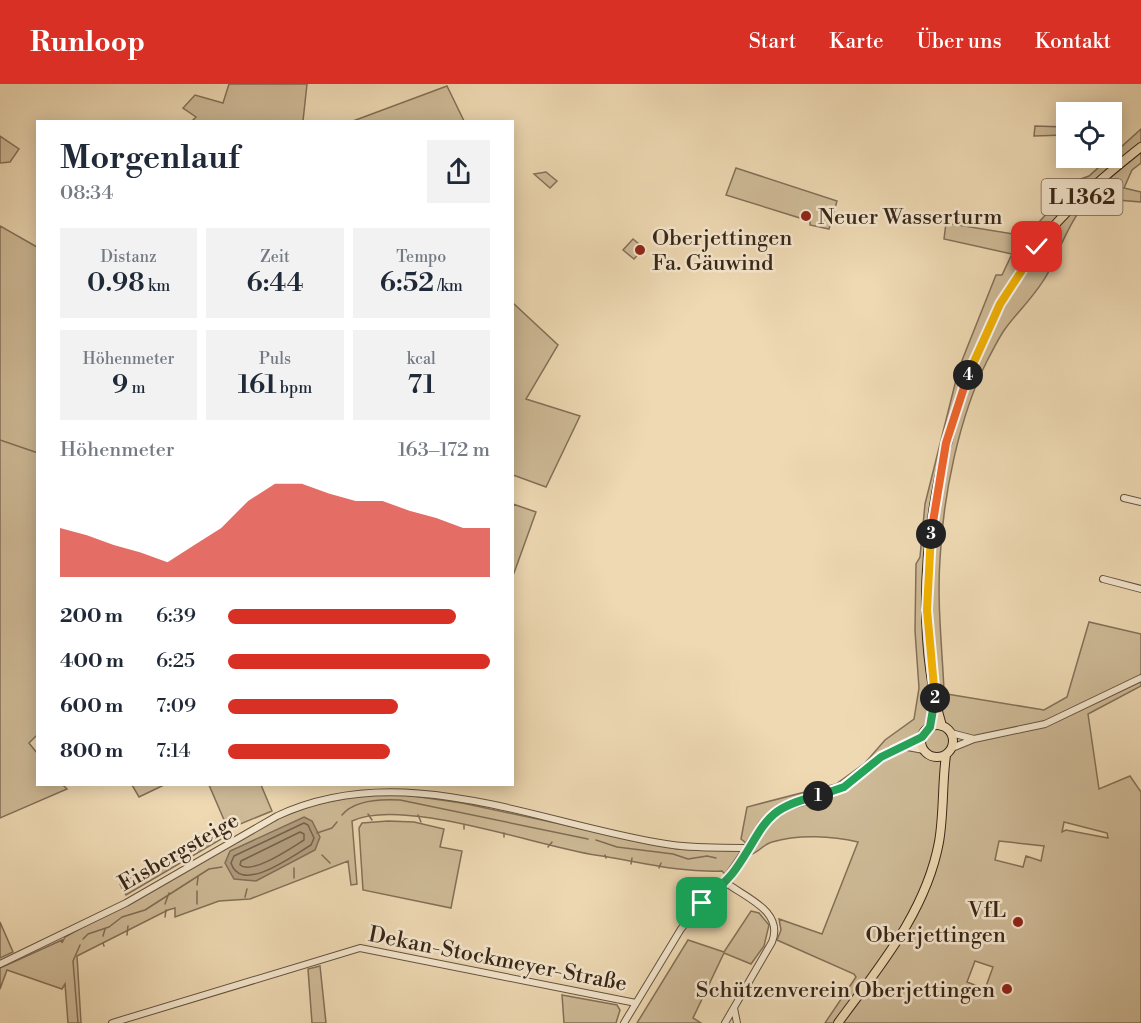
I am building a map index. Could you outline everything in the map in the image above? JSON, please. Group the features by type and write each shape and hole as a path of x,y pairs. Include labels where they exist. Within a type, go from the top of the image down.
{"main road":[{"name":"L 1362","path":"942,726 935,701 927,610 928,558 939,475 963,389 1004,298 1031,255 1059,220 1088,191 1141,147"},
{"name":"L 1362","path":"930,727 935,701"},
{"path":"838,1023 911,918 931,873 940,832 943,779 951,733 942,726 930,727 922,737 924,750 933,757 943,779"},
{"path":"933,757 949,751"}],"street":[{"path":"1124,498 1141,502"},
{"path":"1103,579 1141,589"},
{"path":"949,751 974,739 1045,724 1141,678"},
{"path":"951,733 974,739"},
{"path":"624,1023 681,929 702,903 725,882 764,822 783,806 844,787 881,757 922,737"},
{"path":"901,746 924,750"},
{"name":"Eisbergsteige","path":"0,964 126,903 277,816 297,807 348,793 384,791 436,795 664,844 748,848"},
{"path":"724,1023 772,942 776,928 765,909 725,882"},
{"name":"Dekan-Stockmeyer-Straße","path":"112,1023 360,948 636,1003"},
{"path":"734,1008 737,1023"}],"shaded area":[{"path":"229,84 307,84 303,120 193,120 196,117 183,108 195,95 223,103"},
{"path":"447,86 464,120 356,120"},
{"path":"1035,126 1056,127 1056,135 1034,136"},
{"path":"1141,129 1141,163 1132,170 1124,188 1141,192 1141,202 1117,200 1120,189 1107,189 1095,194 1085,204 1067,231 1045,279 1000,337 987,361 968,407 954,457 942,535 939,592 944,690 947,694 1044,710 1067,697 1089,622 1141,634 1141,686 1088,714 1099,789 1130,776 1141,792 1141,1023 825,1023 856,977 854,974 777,940 781,930 779,919 822,934 858,842 826,837 782,839 769,843 748,855 769,823 780,815 844,791 892,754 889,747 840,785 781,804 759,822 746,843 741,839 747,807 836,784 865,763 885,740 914,719 919,688 915,631 916,564 920,557 925,504 959,368 996,275 1002,275 1012,254 944,239 946,223 1026,236 1078,180 1089,176 1098,168 1122,168 1122,146","holes":["1064,822 1107,833 1108,838 1066,830 1062,832","999,841 1044,846 1041,861 1026,856 1023,867 995,860","975,961 993,967 985,989 967,982"]},
{"path":"0,136 19,149 10,162 0,163"},
{"path":"736,168 837,201 829,229 810,225 810,215 807,211 803,212 800,218 726,195"},
{"path":"546,172 557,181 550,188 534,174"},
{"path":"0,226 36,246 36,736 29,743 36,752 36,786 64,786 67,789 0,818"},
{"path":"633,239 644,248 634,259 623,250"},
{"path":"514,304 558,345 526,399 580,416 546,487 514,475"},
{"path":"514,504 536,512 514,573"},
{"path":"133,786 162,786 139,797"},
{"path":"209,786 261,786 272,811 228,829"},
{"path":"361,795 406,795 462,803 677,849 741,851 725,874 722,871 674,868 595,855 436,819 403,815 374,815 352,821 357,884 351,885 348,861 250,899 219,901 175,917 175,908 168,910 77,956 81,1023 68,1023 65,984 62,989 7,970 0,989 0,968 62,940 62,943 65,937 274,820 313,805"},
{"path":"414,822 444,829 440,847 462,851 451,908 363,890 359,828 362,823"},
{"path":"220,831 223,838 126,895 120,884"},
{"path":"751,911 759,913 769,925 764,946 751,964 724,953 693,1018 701,1023 637,1023 688,940 724,952"},
{"path":"0,922 13,952 0,958"},
{"path":"320,966 326,1023 312,1023 308,969"},
{"path":"562,995 617,1005 620,1010 616,1023 564,1023"}],"water":[{"path":"304,817 312,821 320,837 315,850 256,881 234,879 225,863 230,851"}],"waterway":[{"path":"0,440 36,452"},
{"path":"342,815 361,803 400,800 588,839"},
{"path":"368,814 372,820"},
{"path":"418,815 421,822"},
{"path":"317,833 332,828 337,822"},
{"path":"596,840 617,847 673,854 688,859 707,856 716,858"},
{"path":"548,847 552,842"},
{"path":"322,855 330,863"},
{"path":"631,864 632,858"},
{"path":"659,868 661,863"},
{"path":"83,939 88,934 109,927 122,917 145,910 209,869 222,867"},
{"path":"294,868 294,878"},
{"path":"197,885 198,877"},
{"path":"245,897 247,889"},
{"path":"197,891 197,904"},
{"path":"165,904 169,893"},
{"path":"165,917 166,910"},
{"path":"127,935 128,926"},
{"path":"103,936 105,929"},
{"path":"78,1023 73,961 80,945"}],"place":[{"name":"Neuer Wasserturm","path":"806,216"},
{"name":"Oberjettingen Fa. Gäuwind","path":"640,250"},
{"name":"VfL Oberjettingen","path":"1018,922"},
{"name":"Schützenverein Oberjettingen","path":"1007,989"}],"route":[{"path":"702,903 735,870 764,822 783,806 798,800 828,794 844,787 881,757 897,747 922,737 930,727 935,701 927,610 928,558 932,519 946,443 980,345 1000,304 1037,247"}]}
